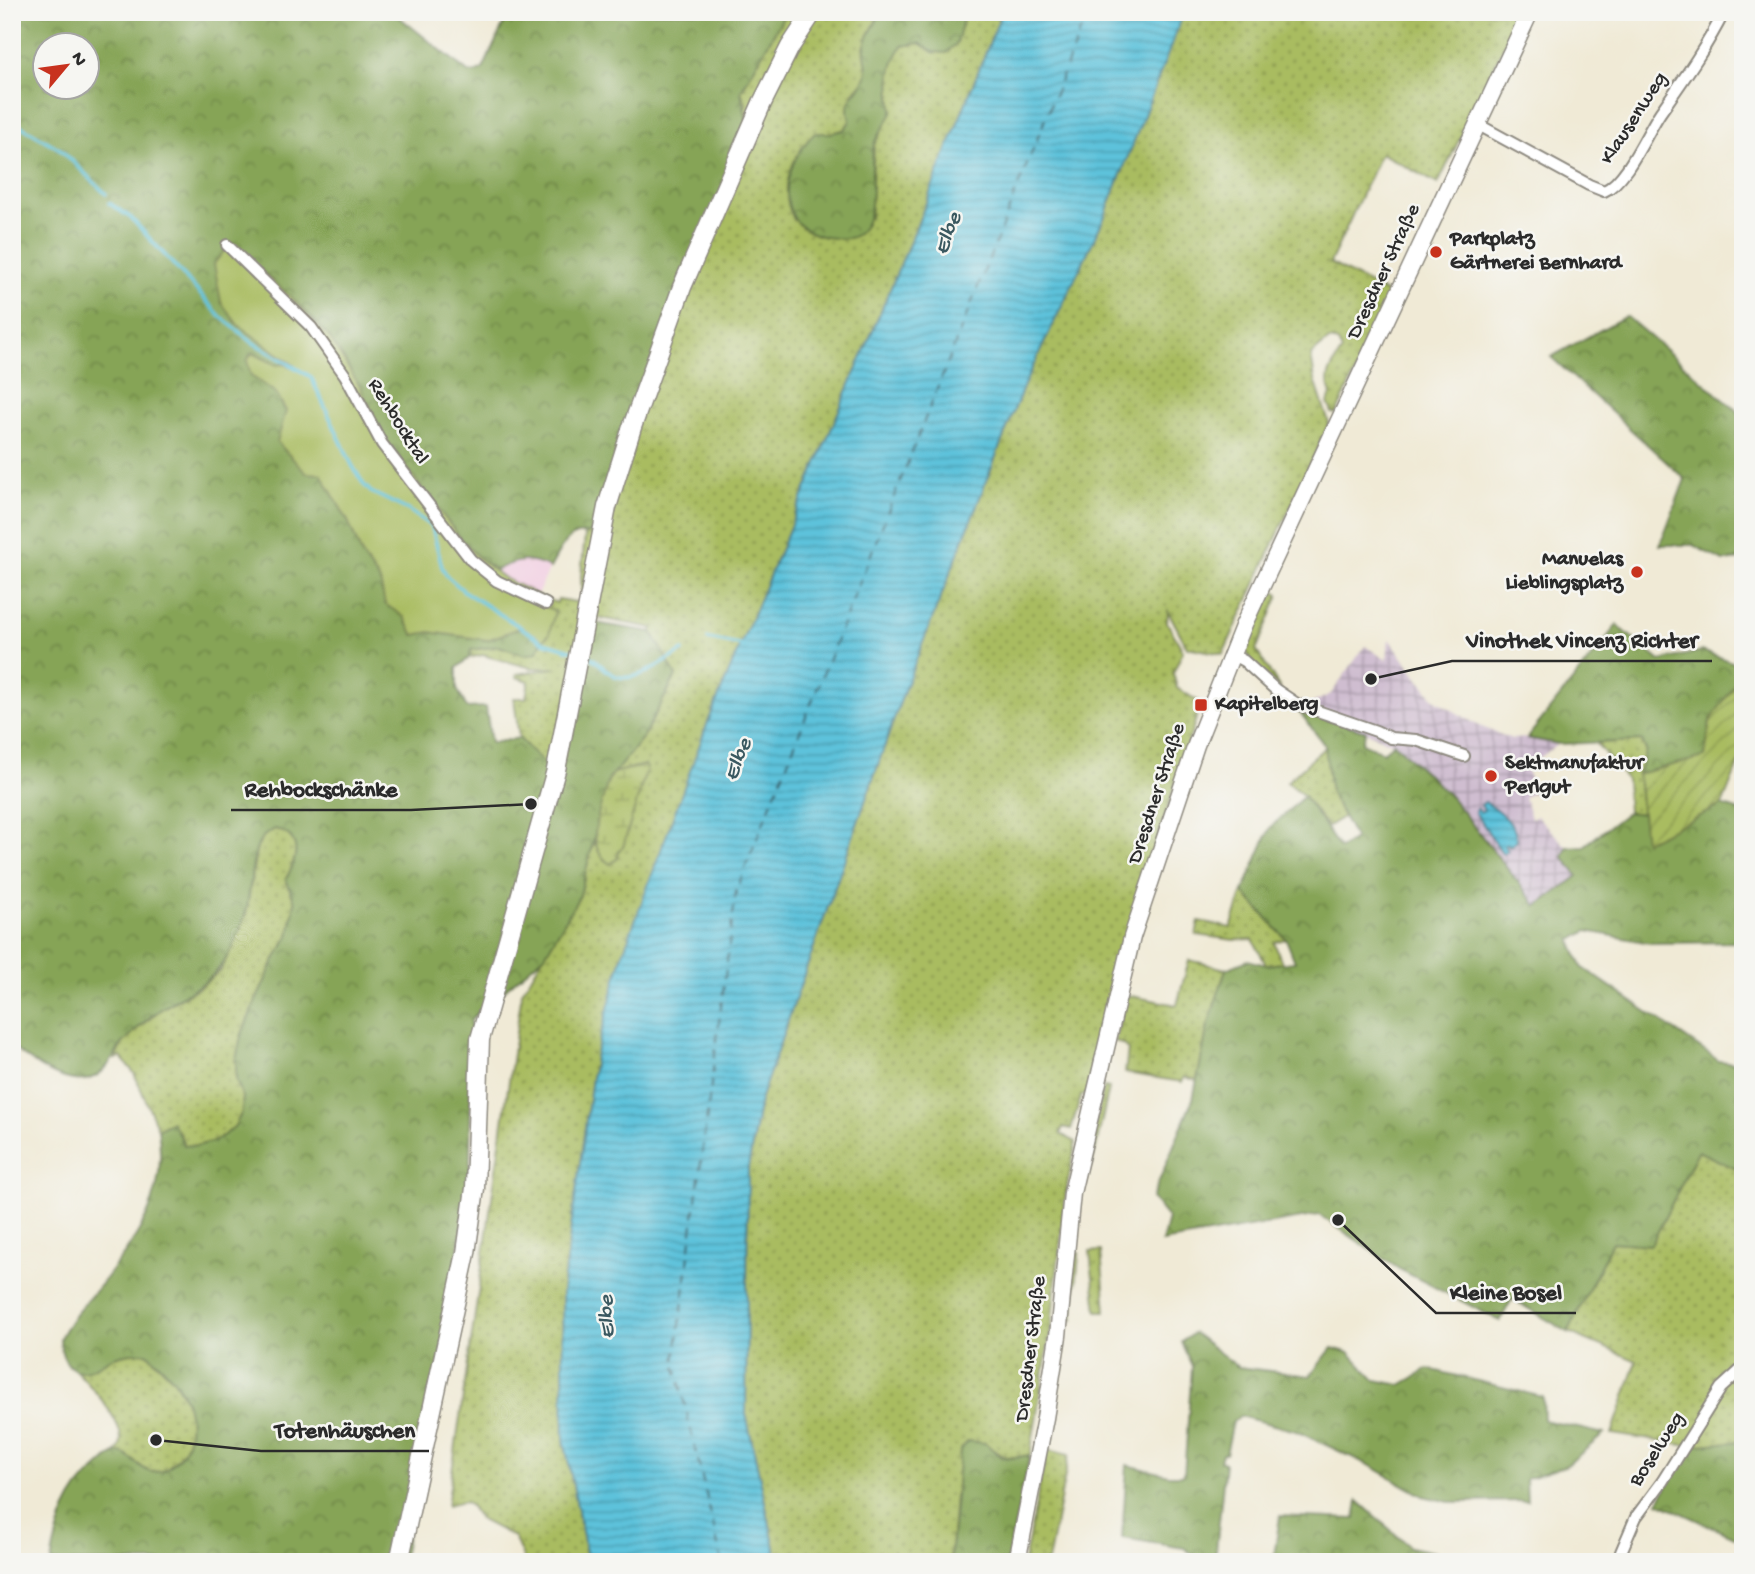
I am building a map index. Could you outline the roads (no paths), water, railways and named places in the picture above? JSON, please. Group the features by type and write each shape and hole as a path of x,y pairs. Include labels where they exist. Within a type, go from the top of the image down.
{"main road":[{"path":"399,1562 466,1252 475,1188 480,1039 556,770 600,535 611,493 678,299 762,103 790,47 813,12"},
{"name":"Dresdner Straße","path":"1017,1562 1058,1336 1072,1193 1132,937 1192,756 1231,654 1530,12"}],"street":[{"name":"Klausenweg","path":"1477,124 1588,185 1604,191 1610,189 1627,168 1702,52 1724,12"},
{"name":"Rehbocktal","path":"227,246 318,336 345,375 382,444 471,560 497,581 546,604"},
{"path":"1231,654 1244,661 1276,690 1297,704 1391,738 1416,740 1464,757"},
{"name":"Boselweg","path":"1620,1562 1621,1552 1636,1517 1662,1482 1721,1388 1743,1368"}],"water":[{"name":"Elbe","path":"1002,12 1184,12 1104,218 1024,385 905,688 760,1100 748,1168 746,1414 778,1562 588,1562 564,1439 562,1291 595,1057 622,956 708,722 918,223"},
{"path":"1485,802 1506,818 1514,829 1517,841 1510,846 1507,843 1504,845 1508,851 1503,854 1475,812 1477,808 1480,812 1484,810 1481,805"}],"waterway":[{"path":"12,126 19,125 60,149 106,194"},
{"path":"109,203 131,218 221,317 252,342 311,377 364,485 371,492 410,511 432,527 442,567 447,576 465,592 544,642 574,651"},
{"path":"708,639 743,646"},
{"path":"585,655 596,660 612,674 629,677 649,671 683,651"}],"place":[{"name":"Parkplatz Gärtnerei Bernhard","path":"1436,252"},
{"name":"Manuelas Lieblingsplatz","path":"1637,572"},
{"name":"Vinothek Vincenz Richter","path":"1371,679"},
{"name":"Kapitelberg","path":"1201,705"},
{"name":"Sektmanufaktur Perlgut","path":"1491,776"},
{"name":"Rehbockschänke","path":"531,804"},
{"name":"Kleine Bosel","path":"1338,1220"},
{"name":"Totenhäuschen","path":"156,1440"}]}
